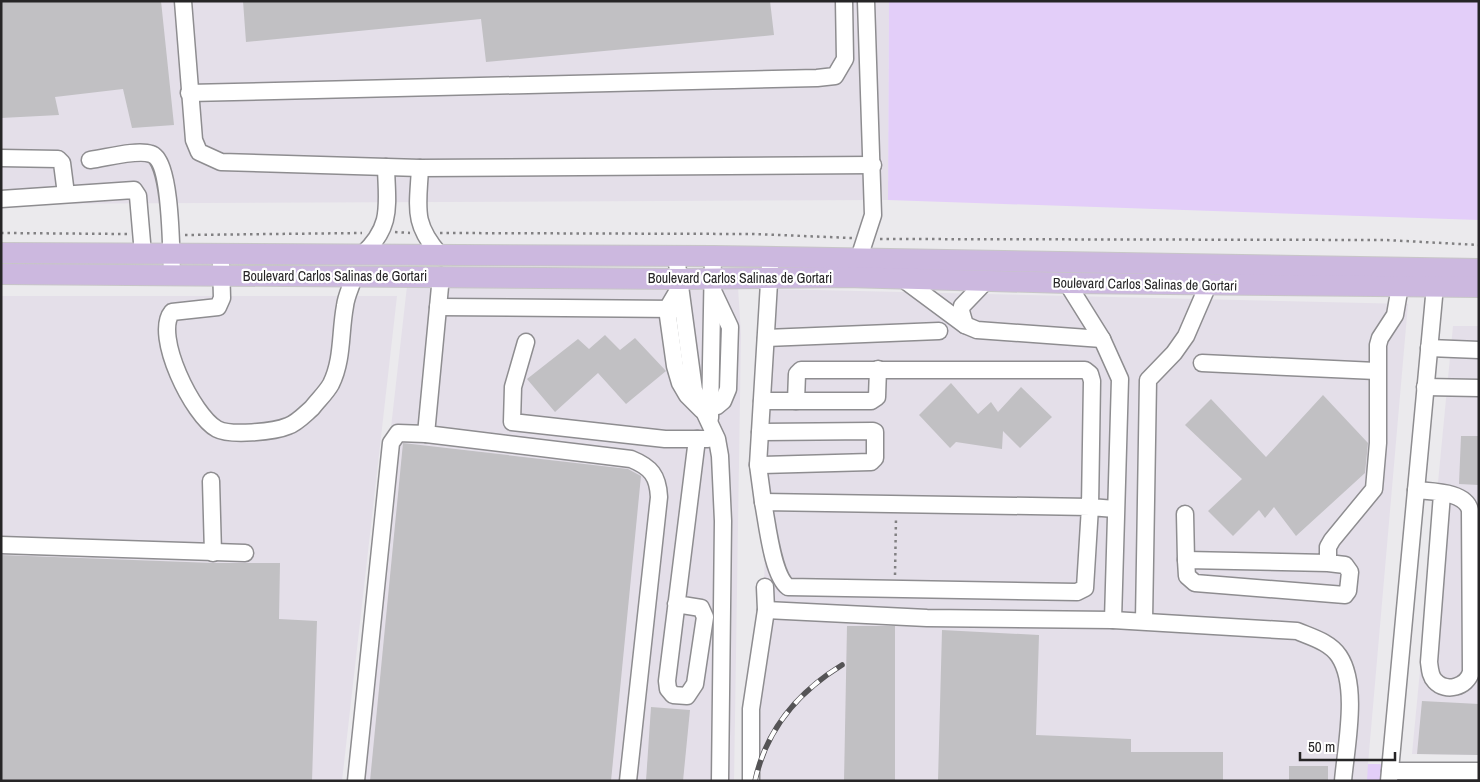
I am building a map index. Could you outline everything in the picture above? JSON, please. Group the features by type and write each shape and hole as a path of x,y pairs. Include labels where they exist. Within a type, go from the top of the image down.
{"main road":[{"name":"Boulevard Carlos Salinas de Gortari","path":"1,253 142,244 171,254 220,255 713,256 1479,269"},
{"name":"Boulevard Carlos Salinas de Gortari","path":"1,274 441,276 713,285 769,278 846,277 1068,283 1479,288"}],"street":[{"path":"183,1 194,140 199,152 221,162 420,168 873,166"},
{"path":"189,93 450,89 835,76 845,59 844,1"},
{"path":"859,258 867,239 873,215 873,166 866,1"},
{"path":"90,160 143,153 152,154 157,158 167,191 172,275"},
{"path":"1,158 58,159 62,163 66,194"},
{"path":"362,255 375,242 381,232 387,213 386,167"},
{"path":"420,168 417,215 423,233 440,255"},
{"path":"1,199 134,190 138,196 142,244"},
{"path":"220,255 222,298 218,307 172,312 168,317 167,326 169,345 185,388 208,421 217,429 228,432 276,430 290,426 307,413 322,396 335,373 345,306 354,277"},
{"path":"676,256 690,347 694,390 707,413 717,439 723,521 720,781"},
{"path":"707,413 723,401 728,388 720,320 713,285 713,256"},
{"path":"770,258 758,465 776,564 784,584 788,586 894,589 1082,591 1085,588 1090,508 1092,381 1088,372 1081,369 800,371 797,374 796,402"},
{"path":"426,434 441,276"},
{"path":"903,279 965,325 977,330 1102,339"},
{"path":"965,325 961,311 962,306 986,281"},
{"path":"680,283 666,309 675,366 680,383 688,395 707,413"},
{"path":"1068,283 1102,339 1120,379 1113,620"},
{"path":"1144,621 1148,380 1174,353 1186,336 1208,285"},
{"path":"1328,563 1328,548 1332,540 1368,499 1374,489 1378,443 1376,371 1380,338 1395,315 1400,286"},
{"path":"1434,286 1390,776 1479,771"},
{"path":"438,307 684,308"},
{"path":"707,413 712,346 720,320"},
{"path":"766,338 939,331"},
{"path":"502,443 505,430 512,422 513,387 526,342"},
{"path":"690,347 712,346"},
{"path":"1429,348 1479,350"},
{"path":"1202,363 1376,371"},
{"path":"762,401 874,400 878,394 878,369"},
{"path":"1120,379 1148,380"},
{"path":"1425,387 1479,388"},
{"path":"512,422 665,439 717,439"},
{"path":"758,465 871,462 876,456 876,433 873,431 760,432"},
{"path":"356,781 391,443 398,433 426,434 631,459 645,464 654,473 659,498 628,781"},
{"path":"676,604 696,606 704,612 694,684 687,696 673,695 668,689 667,681 676,604 697,439"},
{"path":"211,481 213,553"},
{"path":"1416,490 1442,494 1462,498 1468,504 1470,510 1470,672 1469,679 1463,685 1456,687 1442,686 1435,682 1430,674 1429,662 1442,494"},
{"path":"764,502 1115,509"},
{"path":"1185,514 1186,576 1195,583 1344,595 1348,591 1348,569 1345,565 1186,560"},
{"path":"1,545 245,553"},
{"path":"752,781 751,709 766,610 765,588"},
{"path":"766,610 927,618 1144,621 1297,631 1319,639 1338,655 1347,673 1349,698 1343,781"}],"path":[{"path":"170,234 285,235 381,232 754,234 867,239 1386,240 1479,245"},
{"path":"1,233 142,244"},
{"path":"894,589 897,504"}],"shaded area":[{"path":"1,1 889,1 888,200 1,204"},
{"path":"889,1 1479,1 1479,220 888,200"},
{"path":"407,286 738,287 741,335 734,781 351,781"},
{"path":"773,289 1408,304 1368,764 1479,765 1479,781 758,781"},
{"path":"1,296 397,296 342,781 1,781"},
{"path":"1453,326 1479,326 1479,755 1412,754"},
{"path":"1368,764 1479,765 1479,781 1367,781"}],"building":[{"path":"1,1 161,1 174,125 132,128 123,89 55,97 59,115 1,118"},
{"path":"243,1 770,1 774,35 486,62 481,19 246,42"},
{"path":"605,335 620,350 635,338 666,371 626,404 598,373 555,412 527,379 578,339 589,349"},
{"path":"951,383 978,414 991,402 998,412 1021,387 1052,417 1020,448 1003,431 1002,449 956,442 950,448 919,415"},
{"path":"1323,395 1368,443 1365,473 1296,536 1274,507 1265,518 1259,510 1233,536 1208,511 1242,479 1185,425 1211,399 1266,457"},
{"path":"1461,436 1479,436 1479,485 1459,484"},
{"path":"403,443 628,469 641,476 611,781 370,781"},
{"path":"1,555 213,563 280,563 279,619 317,621 312,781 1,781"},
{"path":"847,626 895,626 895,781 844,781"},
{"path":"942,630 1039,635 1036,735 1131,739 1131,752 1223,752 1223,781 938,781"},
{"path":"1422,701 1479,704 1479,755 1417,754"},
{"path":"651,707 690,710 683,781 646,781"},
{"path":"1289,766 1328,766 1328,781 1289,781"}],"railway":[{"path":"755,781 767,745 786,714 811,687 842,665"}]}
